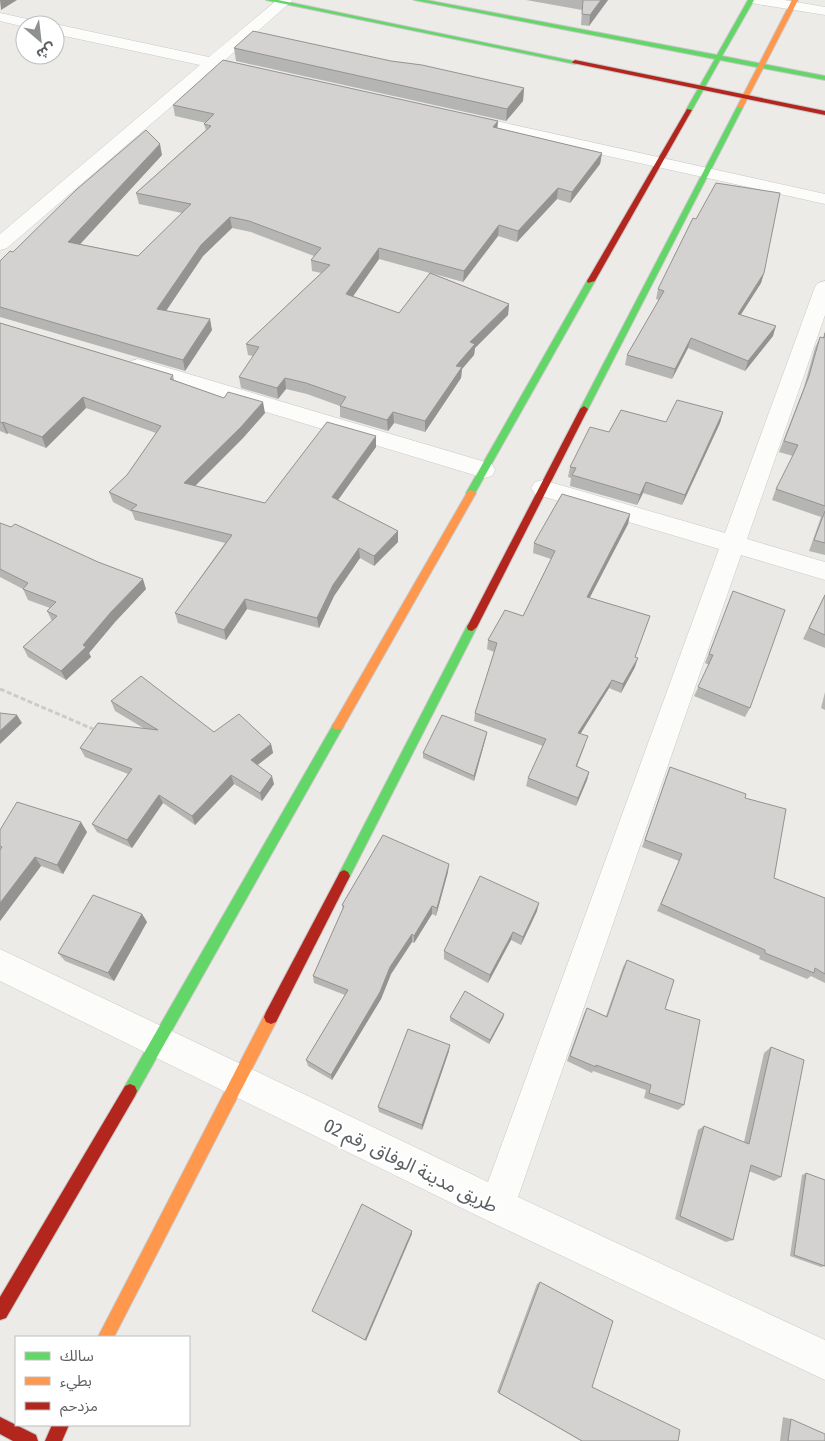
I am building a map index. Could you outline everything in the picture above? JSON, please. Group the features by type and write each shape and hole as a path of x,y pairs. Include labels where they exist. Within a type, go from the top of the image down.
{"main road":[{"path":"418,0 825,78"},
{"path":"0,1312 158,1043 751,0"},
{"path":"279,1 825,113"},
{"path":"107,1336 793,3"},
{"path":"0,1425 30,1441"},
{"path":"53,1441 60,1426"}],"street":[{"path":"757,0 793,3 825,12"},
{"path":"0,244 214,62 279,1"},
{"path":"0,17 15,20"},
{"path":"65,31 272,75"},
{"path":"446,115 825,199"},
{"path":"497,1206 733,543 824,294"},
{"path":"123,362 484,470"},
{"path":"543,488 825,571"},
{"name":"طريق مدينة الوفاق رقم 02","path":"0,964 158,1043 497,1206 825,1360"}],"path":[{"path":"0,689 93,729"}],"building":[{"path":"583,0 601,0 590,15 582,14"},
{"path":"253,31 391,61 422,65 524,88 507,109 234,48"},
{"path":"223,60 498,121 493,127 602,153 572,192 558,188 518,231 499,225 464,271 379,248 346,294 399,313 430,273 509,304 470,342 475,344 456,366 462,367 425,421 393,412 387,420 340,406 346,397 285,378 277,388 239,377 259,347 246,344 330,265 311,260 321,248 249,221 230,217 201,245 157,309 210,319 183,360 0,307 0,261 10,251 13,252 76,190 146,130 160,144 68,242 138,256 191,204 136,193 211,126 204,124 214,114 173,105"},
{"path":"716,183 780,193 764,273 738,314 776,326 748,361 691,338 675,369 627,355 664,291 658,289 693,218 696,219"},
{"path":"0,323 173,375 170,379 224,398 228,392 263,402 241,427 184,483 265,503 327,422 376,436 332,497 398,531 374,556 359,548 333,585 317,618 245,599 224,630 175,613 232,535 131,510 137,505 109,492 127,475 161,426 83,397 42,437 0,422"},
{"path":"825,333 825,506 776,489 798,445 784,441 809,376 820,337 824,338"},
{"path":"677,400 723,412 685,495 646,482 640,495 572,475 576,468 570,467 590,427 609,432 621,410 666,422"},
{"path":"562,494 630,514 587,597 650,616 635,657 638,658 623,684 612,680 578,733 588,736 576,766 589,772 578,798 528,778 546,739 475,713 497,643 488,640 505,610 523,616 555,551 534,543"},
{"path":"825,511 825,543 814,540"},
{"path":"0,523 11,527 15,524 98,562 143,579 83,645 86,647 61,671 23,647 57,616 47,611 56,602 23,589 28,583 0,569"},
{"path":"733,591 785,610 750,708 698,687 713,655 709,654"},
{"path":"825,595 825,635 809,628"},
{"path":"141,676 214,732 239,714 271,744 251,760 272,776 260,793 231,775 192,816 159,795 127,840 92,824 132,769 80,748 98,723 158,730 111,701"},
{"path":"0,713 17,715 0,731"},
{"path":"442,715 487,732 474,776 423,753"},
{"path":"670,767 746,794 745,798 786,809 774,878 825,898 825,974 815,968 814,973 765,953 765,950 661,904 682,854 645,840"},
{"path":"17,802 81,822 57,865 35,857 0,903 0,850 2,847 0,846 0,830"},
{"path":"383,835 449,864 437,908 432,906 414,936 412,934 390,967 380,992 331,1075 306,1060 348,990 313,976 344,906 342,905"},
{"path":"480,876 539,903 523,937 513,932 490,975 444,951"},
{"path":"93,895 142,914 108,973 58,953"},
{"path":"627,960 674,980 665,1009 700,1020 684,1105 649,1093 651,1085 596,1065 596,1067 570,1056 587,1008 607,1017"},
{"path":"465,991 504,1014 490,1040 450,1017"},
{"path":"408,1029 450,1045 422,1125 378,1107"},
{"path":"771,1047 804,1060 781,1177 751,1165 733,1240 680,1216 704,1126 749,1144"},
{"path":"806,1173 825,1180 825,1266 794,1255"},
{"path":"362,1204 412,1231 365,1340 312,1311"},
{"path":"540,1282 613,1321 592,1387 680,1430 678,1441 582,1441 499,1393"},
{"path":"791,1419 825,1434 825,1441 788,1441"}],"traffic: fast":[{"path":"269,0 575,62"},
{"path":"417,0 825,78"},
{"path":"689,110 751,0"},
{"path":"584,409 740,107"},
{"path":"471,493 591,281"},
{"path":"344,876 472,627"},
{"path":"130,1091 338,726"}],"traffic: slow":[{"path":"740,107 795,0"},
{"path":"338,726 471,493"},
{"path":"107,1336 271,1017"}],"traffic: jam":[{"path":"575,62 825,113"},
{"path":"591,281 689,110"},
{"path":"472,627 584,409"},
{"path":"271,1017 344,876"},
{"path":"0,1312 130,1091"},
{"path":"0,1425 30,1441"},
{"path":"53,1441 60,1426"}]}
